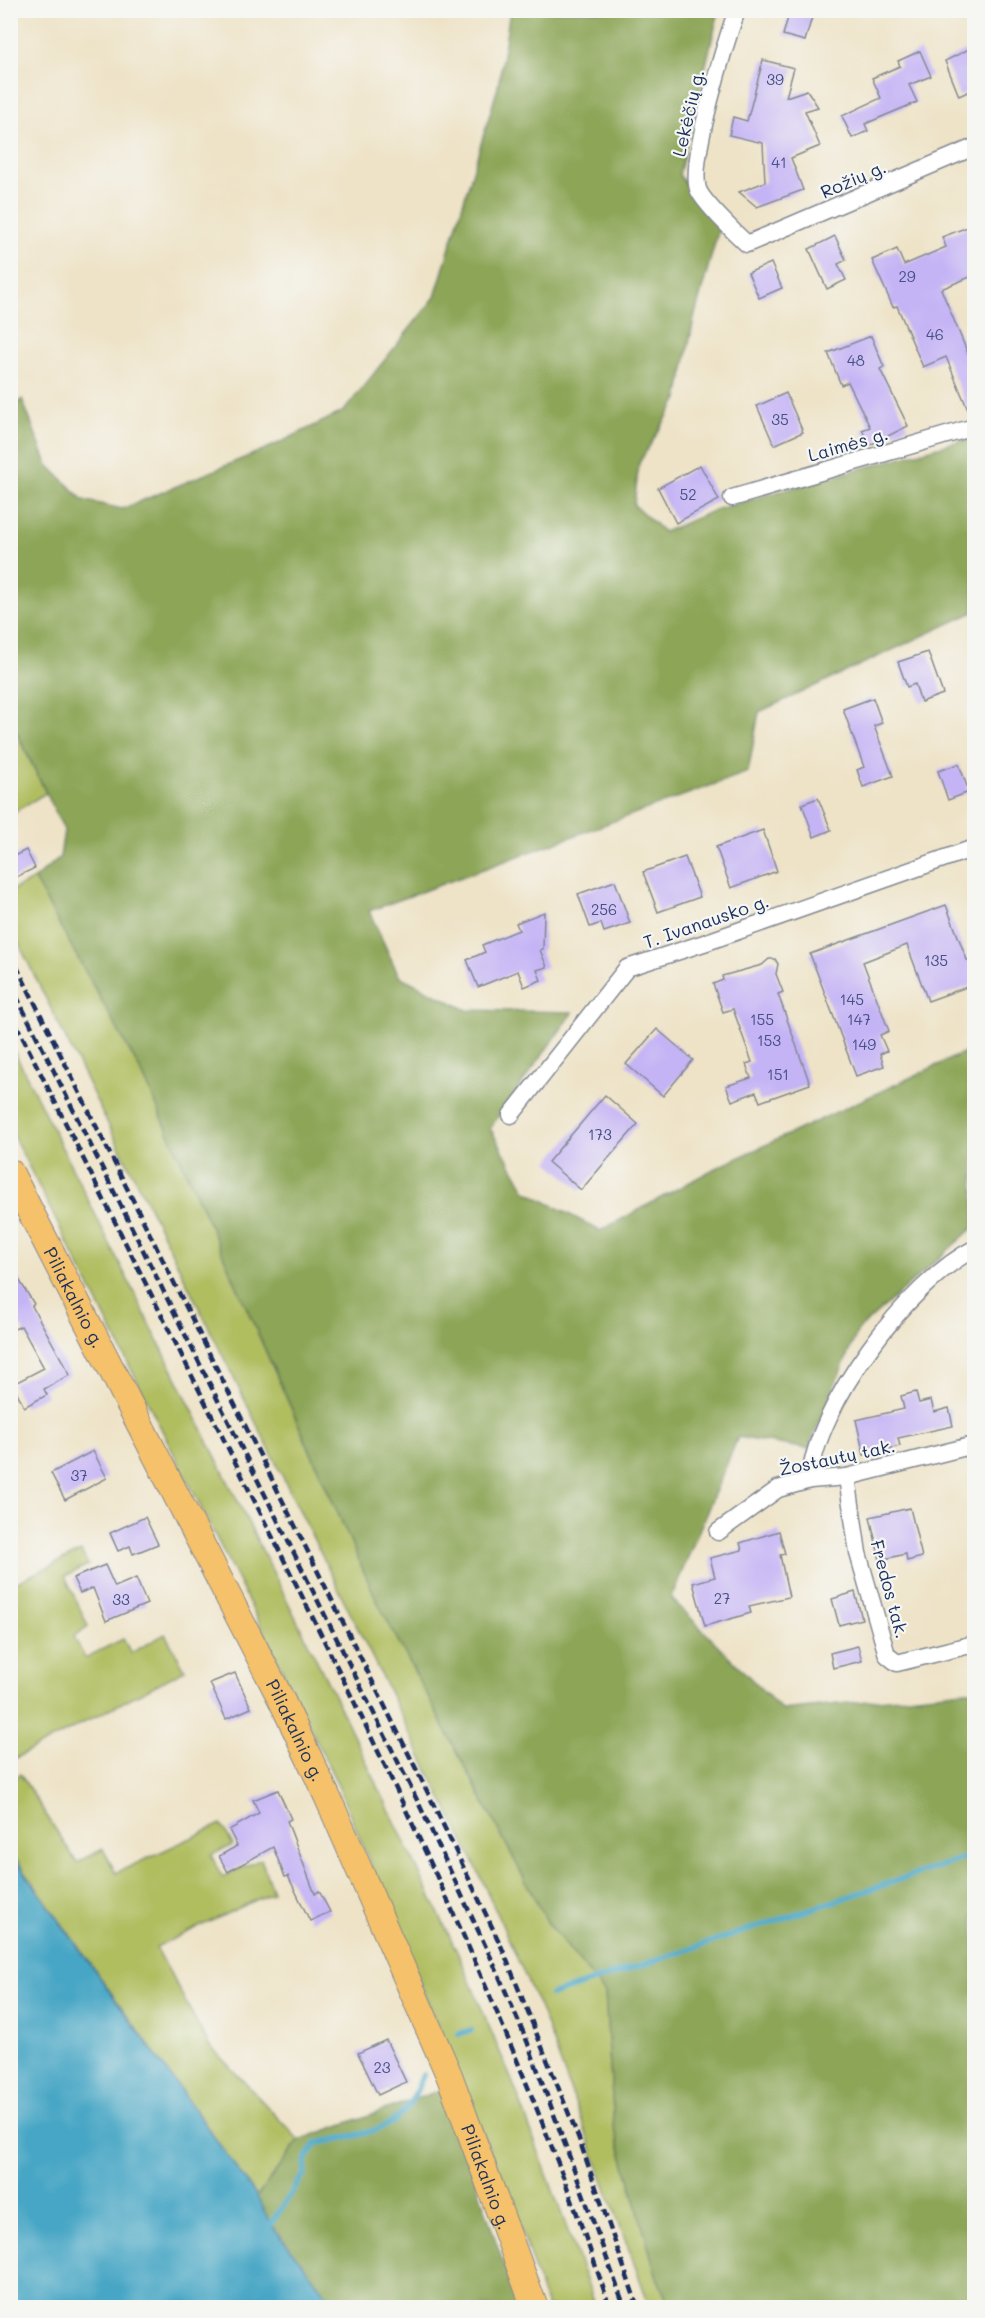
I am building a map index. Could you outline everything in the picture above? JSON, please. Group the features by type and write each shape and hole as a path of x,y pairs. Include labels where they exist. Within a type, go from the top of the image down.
{"main road":[{"name":"Piliakalnio g.","path":"10,1172 281,1699 327,1796 449,2075 535,2307"}],"street":[{"name":"Lekėčių g.","path":"737,10 723,50 695,170 699,192 747,244"},
{"name":"Rožių g.","path":"747,244 975,147"},
{"name":"Laimės g.","path":"732,498 975,427"},
{"name":"T. Ivanausko g.","path":"511,1116 627,968 975,848"},
{"path":"810,1480 822,1434 864,1355 907,1304 942,1269 975,1249"},
{"name":"Žostautų tak.","path":"718,1532 777,1489 810,1480 848,1477 975,1445"},
{"name":"Fredos tak.","path":"848,1477 858,1553 887,1655 897,1663 975,1644"}],"green space":[{"path":"510,11 719,11 679,175 720,225 694,318 678,399 639,463 634,505 664,532 715,510 974,437 974,612 759,712 748,772 369,911 399,976 467,1010 573,1012 490,1128 526,1191 600,1231 710,1171 974,1048 974,1227 858,1330 808,1449 738,1437 671,1598 782,1710 974,1690 974,2307 670,2307 657,2277 614,2126 605,1993 548,1923 377,1601 143,1075 34,879 60,857 64,830 11,720 10,414 22,399 47,464 83,500 122,509 275,445 344,411 435,297 498,87"},
{"path":"10,720 46,793 11,814 10,814"},
{"path":"34,879 143,1075 377,1601 548,1923 605,1993 614,2126 657,2277 670,2307 650,2307 544,2018 477,1869 11,928 11,891"},
{"path":"10,1043 340,1707 461,1960 515,2088 596,2307 547,2307 514,2209 336,1781 271,1646 11,1131"},
{"path":"81,1551 88,1565 65,1576 88,1626 74,1637 85,1658 123,1639 131,1653 165,1634 185,1670 12,1760 11,1585"},
{"path":"20,1774 77,1863 103,1849 116,1873 221,1824 233,1845 211,1855 222,1877 261,1859 273,1892 156,1947 209,2045 299,2140 257,2197 11,1852 11,1781"},
{"path":"441,2090 465,2149 518,2307 336,2307 271,2224 257,2197 299,2140"}],"water":[{"path":"10,1852 257,2197 271,2224 336,2307 11,2307"}],"building":[{"path":"790,10 814,10 805,41 783,35"},
{"path":"975,46 975,95 972,90 959,96 945,61"},
{"path":"920,51 931,76 909,85 917,102 865,124 868,131 852,138 842,116 881,98 872,78 900,66 898,61"},
{"path":"763,60 794,68 786,97 807,90 818,107 805,111 820,146 791,158 803,190 757,207 739,192 765,182 763,143 729,135 733,117 747,121"},
{"path":"975,224 975,275 941,289 971,361 975,359 975,417 971,417 946,357 923,367 897,306 893,307 872,260 897,249 904,265 946,247 942,237"},
{"path":"835,236 846,260 838,264 846,280 827,289 809,249"},
{"path":"771,263 782,288 759,298 748,273"},
{"path":"871,336 884,367 880,369 908,426 870,445 862,430 870,427 848,382 841,385 828,353"},
{"path":"786,393 803,432 774,445 757,406"},
{"path":"700,465 719,500 676,523 658,488"},
{"path":"928,652 943,694 921,702 915,684 907,687 898,662"},
{"path":"873,698 882,723 874,726 893,776 863,787 857,770 864,767 843,709"},
{"path":"959,764 969,792 948,800 938,771"},
{"path":"818,798 831,830 814,837 802,804"},
{"path":"763,830 777,871 731,888 716,847"},
{"path":"26,850 35,868 10,880 10,858"},
{"path":"685,857 700,897 658,912 643,872"},
{"path":"615,881 630,923 604,932 601,923 590,927 578,894"},
{"path":"946,905 967,960 971,959 975,968 975,984 928,1001 907,945 863,962 889,1031 880,1035 887,1051 880,1054 884,1066 856,1076 810,954"},
{"path":"544,912 543,949 540,950 547,967 537,970 541,980 524,987 518,971 478,987 467,960 485,952 482,945 519,930 516,923"},
{"path":"769,959 775,959 778,964 776,974 783,992 778,994 810,1084 760,1102 756,1092 732,1101 726,1086 751,1078 746,1064 752,1062 733,1009 723,1012 713,984 723,980 722,976 762,965"},
{"path":"657,1029 693,1060 663,1096 626,1064"},
{"path":"605,1095 638,1124 581,1190 548,1162"},
{"path":"10,1265 34,1304 32,1306 70,1375 44,1389 47,1395 24,1407 13,1384 44,1368 21,1326 10,1331"},
{"path":"916,1392 919,1403 931,1400 934,1412 949,1408 953,1426 898,1438 900,1446 864,1455 856,1420 904,1409 901,1396"},
{"path":"93,1451 107,1478 65,1500 51,1473"},
{"path":"910,1508 922,1557 907,1561 906,1554 880,1560 870,1517"},
{"path":"145,1517 158,1544 133,1554 130,1546 118,1551 110,1533"},
{"path":"779,1531 785,1554 780,1555 789,1597 749,1606 751,1613 705,1626 693,1583 715,1577 710,1558 742,1550 740,1543"},
{"path":"105,1565 115,1587 136,1578 147,1604 106,1621 93,1588 80,1593 73,1578"},
{"path":"855,1592 862,1619 839,1625 832,1599"},
{"path":"858,1646 862,1661 833,1668 830,1653"},
{"path":"235,1673 251,1708 226,1719 210,1683"},
{"path":"278,1790 291,1819 287,1821 315,1894 319,1891 330,1912 310,1921 288,1876 285,1877 273,1847 228,1872 219,1856 237,1846 229,1830 259,1813 253,1800"},
{"path":"386,2040 406,2082 378,2095 358,2053"}],"waterway":[{"path":"551,1995 974,1855"},
{"path":"459,2034 471,2030"},
{"path":"265,2227 271,2224 304,2174 306,2160 315,2144 364,2134 387,2125 409,2105 423,2075"}],"railway":[{"path":"10,953 427,1791 502,1948 579,2139 638,2308"},
{"path":"10,983 418,1802 492,1960 527,2041 625,2308"},
{"path":"10,1012 329,1650 417,1834 460,1927 539,2115 610,2308"}]}
